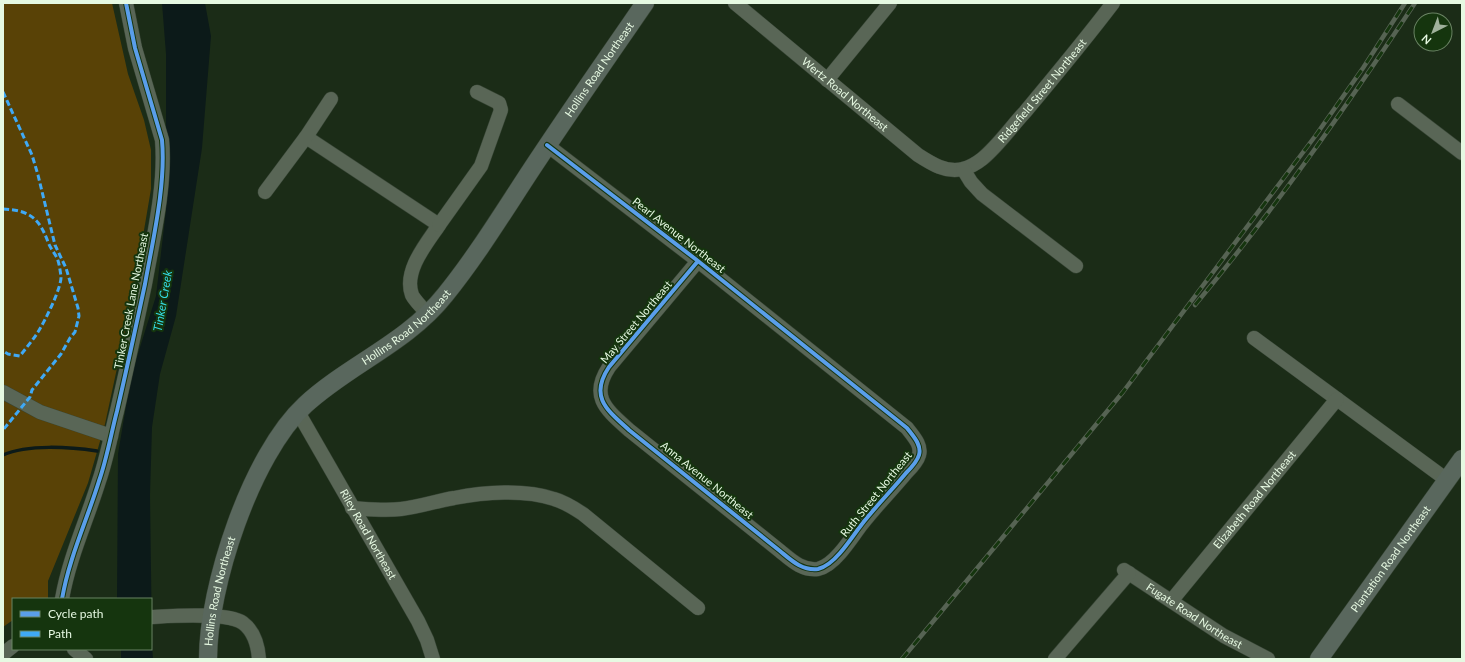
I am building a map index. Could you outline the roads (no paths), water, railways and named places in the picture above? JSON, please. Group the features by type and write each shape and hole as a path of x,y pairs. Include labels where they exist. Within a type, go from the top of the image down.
{"main road":[{"name":"Hollins Road Northeast","path":"208,659 211,617 226,557 251,488 269,452 282,431 298,412 326,388 402,335 443,298 465,270 547,145 645,3"},
{"name":"Plantation Road Northeast","path":"1319,659 1462,459"}],"street":[{"name":"Tinker Creek Lane Northeast","path":"62,598 70,566 100,480 111,436 135,332 150,256 160,193 163,153 162,140 135,48 126,3"},
{"name":"Wertz Road Northeast","path":"735,3 918,155 931,164 941,168 952,170 963,169"},
{"path":"827,80 890,3"},
{"name":"Ridgefield Street Northeast","path":"963,169 982,159 1002,139 1113,3"},
{"path":"427,314 412,295 409,279 418,256 481,166 501,110 499,103 477,92"},
{"path":"265,192 306,137 331,99"},
{"path":"1398,104 1462,153"},
{"path":"306,137 439,225"},
{"name":"Pearl Avenue Northeast","path":"547,145 698,261 799,342"},
{"path":"963,169 971,182 982,194 1076,266"},
{"name":"May Street Northeast","path":"634,434 606,410 602,402 600,392 601,381 609,367 698,261"},
{"path":"1254,338 1447,480"},
{"name":"Ruth Street Northeast","path":"768,542 802,567 810,569 827,565 840,554 863,523 916,461 919,454 919,447 916,439 907,428 799,342"},
{"path":"3,392 40,412 111,436"},
{"name":"Elizabeth Road Northeast","path":"1172,600 1338,399"},
{"name":"Riley Road Northeast","path":"298,412 418,621 427,640 433,659"},
{"name":"Anna Avenue Northeast","path":"634,434 768,542"},
{"path":"352,508 376,510 400,509 481,494 508,493 537,495 553,499 569,505 583,514 698,608"},
{"name":"Fugate Road Northeast","path":"1055,659 1126,571 1172,600 1224,636 1268,659"},
{"path":"152,617 179,616 234,619 243,623 251,631 257,642 260,659"},
{"path":"3,654 12,647"},
{"path":"75,650 86,659"}],"water":[{"name":"Tinker Creek","path":"162,3 205,3 211,36 202,148 176,316 160,374 152,427 150,495 151,598 117,598 118,454 131,376 156,296 166,210 166,54"},
{"path":"152,645 153,659 121,659 121,650 152,650"}],"waterway":[{"path":"3,455 24,449 49,447 97,451"}],"railway":[{"path":"902,659 1123,392 1316,135 1363,68 1405,3"},
{"path":"1195,305 1282,195 1363,81 1415,3"}]}
